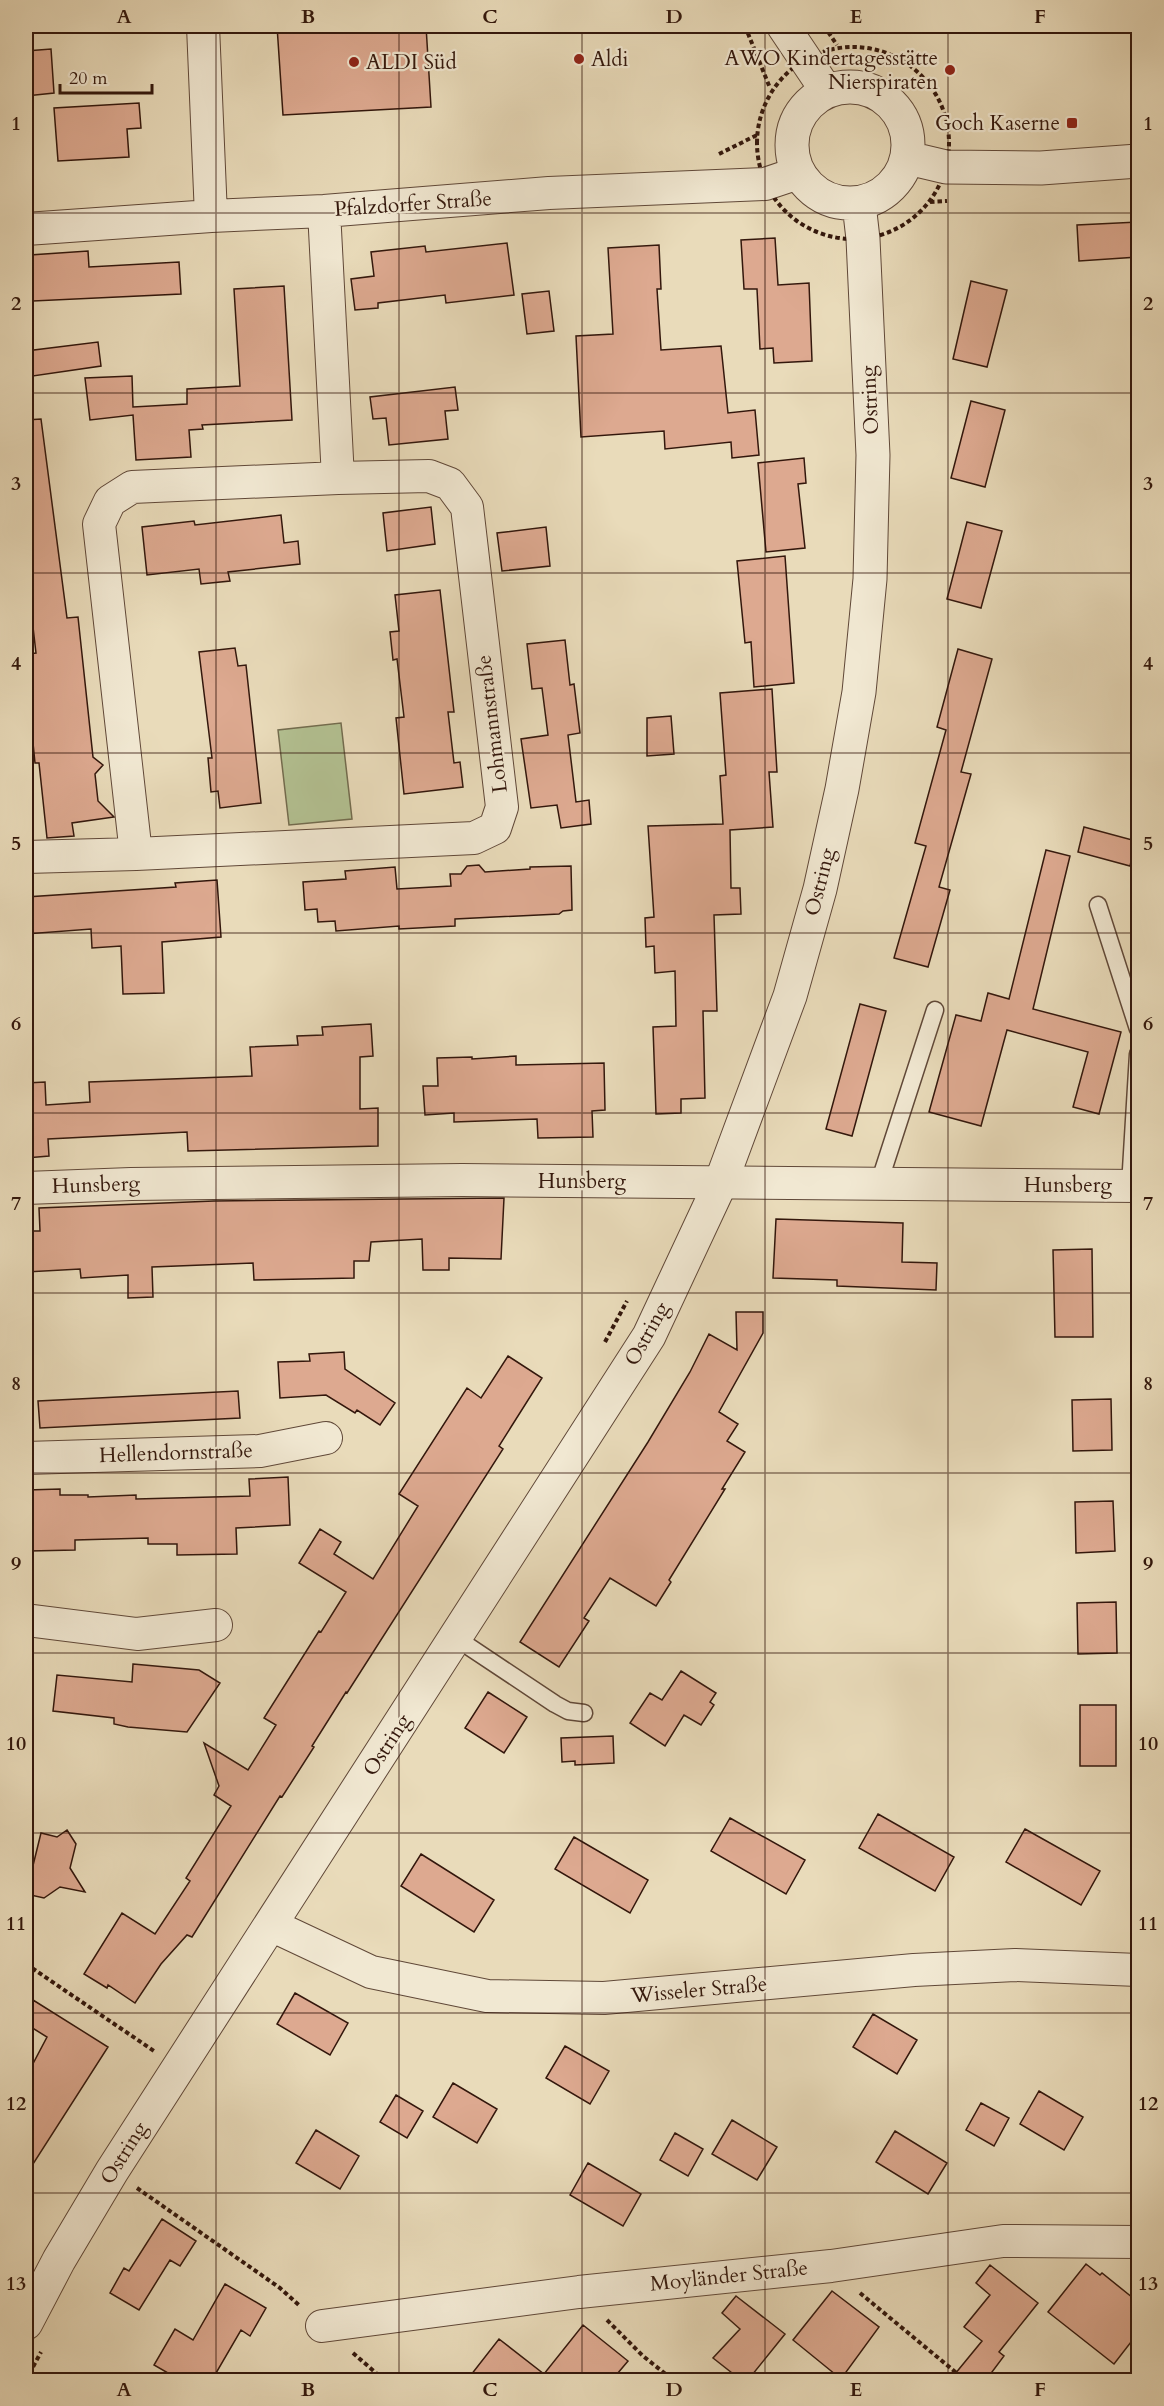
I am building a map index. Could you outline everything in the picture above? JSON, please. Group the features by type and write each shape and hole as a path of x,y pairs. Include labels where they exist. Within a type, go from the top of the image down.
{"street":[{"path":"203,26 211,216"},
{"path":"783,26 826,90"},
{"path":"850,86 875,91 895,106 906,127 908,158 899,177 885,193 859,204 836,202 814,192 798,173 790,142 801,110 826,90 850,86"},
{"path":"908,158 946,167 1041,168 1138,161"},
{"name":"Pfalzdorfer Straße","path":"26,229 211,216 324,211 561,192 765,184 798,173"},
{"name":"Ostring","path":"33,2315 125,2180 271,1925 649,1336 721,1182 790,996 820,889 842,789 859,692 870,579 873,455 859,204"},
{"path":"324,211 338,478"},
{"name":"Lohmannstraße","path":"26,857 136,854 474,838 495,828 502,807 467,507 450,484 429,476 132,488 110,501 99,524 136,854"},
{"name":"Hunsberg","path":"26,1188 132,1184 462,1180 1134,1186"},
{"name":"Hellendornstraße","path":"26,1458 260,1451 326,1438"},
{"path":"26,1620 136,1634 216,1625"},
{"name":"Wisseler Straße","path":"271,1925 371,1972 487,1996 604,1998 914,1970 1015,1965 1138,1970"},
{"name":"Moyländer Straße","path":"322,2326 579,2292 831,2266 1003,2241 1138,2240"}],"lane":[{"path":"1098,904 1138,1029"},
{"path":"879,1184 935,1010"},
{"path":"1134,1186 1138,1054"},
{"path":"456,1638 555,1704 568,1711 584,1713"}],"path":[{"path":"745,26 770,88"},
{"path":"824,26 837,45"},
{"path":"837,45 889,51 931,83 950,132 946,167 930,202 910,221 861,241 807,228 784,212 765,184 755,152 770,88 803,58 837,45"},
{"path":"604,1342 632,1292"},
{"path":"26,1964 158,2054"},
{"path":"125,2180 144,2179"},
{"path":"125,2180 132,2199"},
{"path":"125,2180 280,2288 384,2380"},
{"path":"831,2266 865,2298 965,2380"},
{"path":"579,2292 643,2356 674,2380"},
{"path":"26,2380 33,2315"}],"green space":[{"path":"341,723 352,819 289,825 278,730"}],"building":[{"name":"ALDI Süd","path":"277,26 426,26 431,107 283,115"},
{"path":"51,49 54,93 26,96 26,51"},
{"path":"139,103 141,128 127,129 129,157 58,161 54,108"},
{"path":"1138,222 1138,257 1079,261 1077,225"},
{"path":"775,238 778,285 809,283 812,361 774,363 773,348 760,349 757,289 744,289 741,240"},
{"path":"507,243 514,295 446,303 445,295 378,303 378,308 355,310 351,279 374,276 371,252 425,246 426,252"},
{"path":"659,245 661,289 657,289 661,350 721,346 728,413 755,410 759,455 732,458 731,442 665,449 664,431 581,437 576,336 613,334 608,248"},
{"path":"88,251 89,267 179,262 181,294 33,301 30,255"},
{"path":"971,281 1007,290 987,367 953,359"},
{"path":"284,286 292,420 202,425 203,429 189,430 191,457 136,460 133,415 90,420 85,378 132,376 133,407 187,404 187,389 240,386 234,289"},
{"path":"549,291 554,331 527,334 522,294"},
{"path":"98,342 101,366 26,377 26,351"},
{"path":"455,387 458,410 445,411 448,439 389,445 386,418 373,419 370,397"},
{"path":"971,401 1005,410 985,487 951,478"},
{"path":"41,419 67,618 78,617 93,757 103,765 95,774 98,801 114,817 72,823 74,836 47,838 39,763 35,763 26,673 26,654 36,653 26,566 26,420"},
{"path":"804,458 806,483 798,484 805,548 766,552 758,463"},
{"path":"431,507 435,544 387,551 383,513"},
{"path":"281,515 284,543 298,541 300,564 228,572 230,581 201,584 199,569 147,575 142,527 194,521 195,525"},
{"path":"967,522 1002,531 981,608 947,599"},
{"path":"546,527 550,566 502,571 497,533"},
{"path":"785,556 794,683 754,687 751,642 745,643 737,561"},
{"path":"440,590 454,712 448,712 454,763 460,762 463,787 404,794 396,718 404,717 397,659 393,660 390,632 399,631 395,595"},
{"path":"565,640 570,685 574,684 580,733 568,735 576,802 589,800 591,824 561,828 557,805 531,808 521,739 548,735 542,688 532,689 527,644"},
{"path":"235,648 238,666 246,665 261,803 220,808 218,791 211,792 208,758 212,758 199,652"},
{"path":"958,649 992,659 961,772 971,774 939,887 950,890 928,967 894,958 926,846 915,843 946,730 937,727"},
{"path":"772,689 777,772 769,772 773,827 730,830 731,888 740,888 741,914 714,915 717,1011 703,1011 705,1098 681,1099 681,1113 656,1114 653,1027 676,1026 675,971 655,973 654,946 646,947 645,918 654,917 648,826 723,824 720,776 726,775 720,693"},
{"path":"671,716 674,754 647,756 647,718"},
{"path":"1084,827 1136,841 1130,866 1078,852"},
{"path":"1046,850 1070,856 1033,1009 1121,1032 1099,1114 1073,1107 1088,1052 1007,1030 981,1126 929,1112 956,1015 981,1021 988,993 1009,999"},
{"path":"479,865 485,872 530,869 530,867 571,866 572,910 559,914 455,919 455,926 399,929 399,926 336,931 335,921 318,922 317,909 305,910 303,882 346,879 345,871 395,867 397,889 451,886 450,874 461,874 467,866"},
{"path":"217,880 221,937 162,942 164,993 123,994 121,946 92,948 91,929 26,934 26,897 176,887 175,883"},
{"path":"860,1004 886,1011 852,1136 826,1129"},
{"path":"371,1024 373,1056 360,1057 360,1109 378,1108 378,1146 188,1151 187,1132 48,1139 49,1156 26,1158 26,1083 45,1082 46,1105 90,1102 89,1082 252,1076 250,1047 298,1045 297,1036 323,1035 322,1027"},
{"path":"516,1056 516,1065 604,1063 605,1110 592,1111 593,1137 538,1138 537,1119 454,1122 454,1113 425,1115 423,1086 438,1086 437,1058 472,1057 472,1059"},
{"path":"504,1198 501,1259 449,1258 449,1270 423,1270 422,1239 371,1242 369,1261 354,1261 354,1278 254,1280 253,1263 152,1267 153,1297 128,1298 128,1275 81,1278 80,1269 26,1272 26,1231 40,1231 39,1208 214,1201"},
{"path":"776,1219 903,1223 902,1262 937,1263 936,1290 837,1286 837,1280 773,1278"},
{"path":"1092,1249 1093,1337 1055,1337 1053,1250"},
{"path":"736,1312 763,1312 763,1333 719,1412 738,1424 727,1441 745,1452 656,1606 610,1578 584,1618 589,1621 559,1667 520,1642 648,1442 690,1372 709,1334 737,1350"},
{"path":"344,1352 345,1369 395,1403 380,1425 357,1410 355,1413 326,1395 280,1398 278,1362 310,1361 309,1354"},
{"path":"508,1356 542,1378 499,1446 503,1449 346,1692 312,1746 314,1747 282,1797 280,1796 192,1937 187,1935 161,1964 135,2003 108,1985 107,1988 84,1974 122,1913 155,1934 190,1881 186,1878 231,1806 214,1795 219,1786 204,1743 248,1770 276,1725 264,1718 346,1592 299,1563 320,1529 341,1542 334,1554 373,1579 418,1506 399,1494 467,1388 481,1398"},
{"path":"238,1391 240,1418 40,1428 38,1401"},
{"path":"1111,1399 1112,1450 1073,1451 1072,1400"},
{"path":"288,1477 290,1525 236,1528 237,1554 177,1555 177,1544 148,1544 148,1538 75,1540 75,1550 29,1551 27,1490 60,1489 60,1495 88,1495 88,1497 136,1495 136,1499 250,1496 249,1479"},
{"path":"1113,1501 1115,1551 1076,1553 1075,1502"},
{"path":"1116,1602 1117,1653 1078,1654 1077,1603"},
{"path":"133,1664 199,1670 220,1683 187,1732 128,1727 114,1724 114,1718 53,1711 57,1675 132,1682"},
{"path":"681,1671 716,1693 710,1702 714,1705 701,1725 684,1715 665,1746 630,1723 650,1693 662,1700"},
{"path":"488,1692 527,1717 504,1753 465,1728"},
{"path":"1080,1705 1116,1705 1116,1766 1080,1766"},
{"path":"613,1736 614,1763 575,1765 575,1761 562,1762 561,1738"},
{"path":"878,1814 954,1857 935,1891 859,1848"},
{"path":"730,1818 805,1860 786,1894 711,1851"},
{"path":"1025,1829 1100,1871 1081,1905 1006,1862"},
{"path":"67,1830 76,1844 70,1868 85,1892 60,1887 44,1898 26,1894 41,1833 57,1837"},
{"path":"574,1837 648,1880 630,1913 555,1869"},
{"path":"421,1854 494,1900 474,1932 401,1886"},
{"path":"295,1993 348,2023 330,2055 277,2024"},
{"path":"33,2000 108,2047 26,2175 26,2077 47,2037 26,2024 26,2013"},
{"path":"873,2014 917,2040 897,2074 853,2047"},
{"path":"565,2046 609,2071 590,2104 546,2078"},
{"path":"453,2083 497,2109 477,2143 433,2117"},
{"path":"1039,2091 1083,2117 1064,2150 1020,2124"},
{"path":"396,2095 423,2111 407,2138 380,2122"},
{"path":"981,2103 1009,2118 994,2146 966,2130"},
{"path":"732,2120 777,2147 757,2180 712,2154"},
{"path":"316,2130 359,2156 340,2189 296,2163"},
{"path":"895,2131 947,2163 928,2194 876,2162"},
{"path":"675,2133 703,2149 688,2176 660,2160"},
{"path":"588,2163 641,2194 623,2226 570,2195"},
{"path":"162,2219 196,2241 180,2266 170,2260 139,2310 110,2293 124,2268 129,2271"},
{"path":"1086,2264 1100,2275 1102,2273 1138,2302 1138,2333 1114,2364 1048,2312"},
{"path":"990,2265 1038,2303 999,2352 1004,2356 986,2380 950,2380 982,2341 964,2327 990,2295 976,2283"},
{"path":"225,2284 266,2308 250,2336 241,2330 212,2380 180,2380 154,2365 175,2329 193,2340"},
{"path":"832,2291 879,2327 841,2379 793,2340"},
{"path":"736,2296 785,2334 748,2380 741,2380 713,2358 740,2329 722,2313"},
{"path":"583,2325 628,2361 612,2380 467,2380 499,2339 544,2374"}],"place":[{"name":"Aldi","path":"579,59"},
{"name":"ALDI Süd","path":"354,62"},
{"name":"AWO Kindertagesstätte Nierspiraten","path":"950,70"},
{"name":"Goch Kaserne","path":"1072,123"}]}
